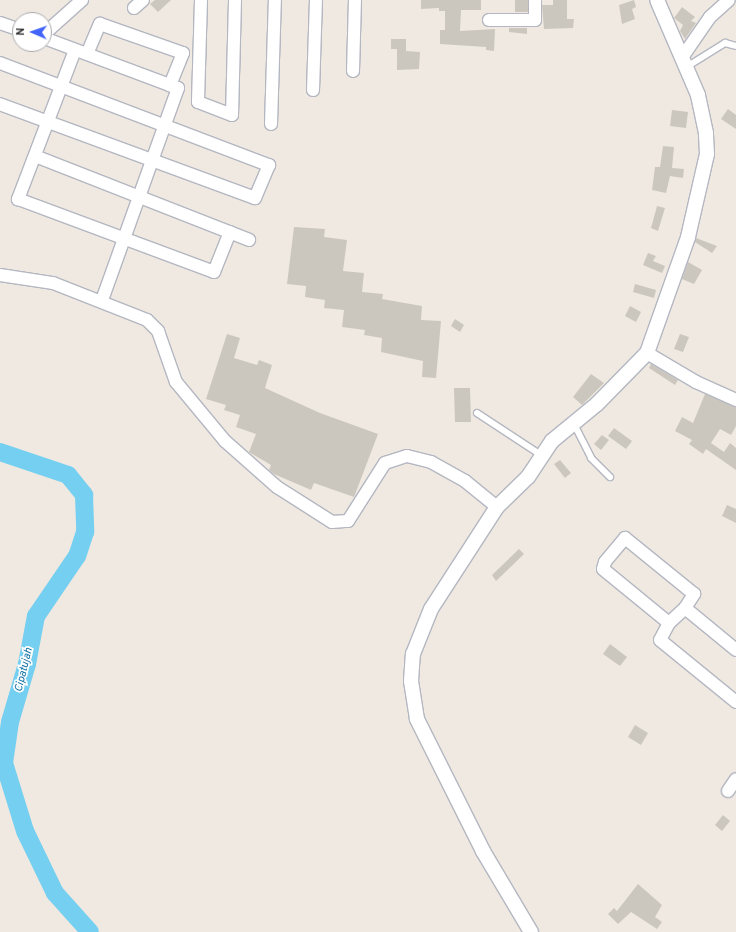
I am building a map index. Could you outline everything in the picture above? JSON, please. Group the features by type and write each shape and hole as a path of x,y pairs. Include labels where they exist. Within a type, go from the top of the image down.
{"street":[{"path":"52,27 82,0"},
{"path":"201,0 198,102 232,115 236,0"},
{"path":"271,124 275,0"},
{"path":"313,90 316,0"},
{"path":"353,71 355,0"},
{"path":"489,20 535,20 535,0"},
{"path":"531,932 483,851 417,718 412,697 413,654 422,626 497,507 528,477 541,455 634,369 647,353 688,237 706,168 706,133 686,61 657,0"},
{"path":"686,61 710,17 729,0"},
{"path":"0,23 12,27"},
{"path":"87,54 100,24 183,53 170,85"},
{"path":"52,41 178,88 140,198 102,300"},
{"path":"75,50 18,199 214,272 230,232"},
{"path":"0,63 166,124 269,165 255,198 0,104"},
{"path":"35,156 249,240"},
{"path":"0,275 53,283 102,300 152,324 164,346 176,382 225,441 278,487 332,522 348,520 385,463 407,456 431,462 465,481 497,507"},
{"path":"647,353 696,382 736,400"},
{"path":"668,624 603,569 605,562 625,538 694,594 685,608 668,624 660,640 736,702"},
{"path":"685,608 736,650"},
{"path":"728,791 736,779"}],"lane":[{"path":"686,61 725,43 736,46"},
{"path":"477,413 541,455"},
{"path":"574,424 591,458 610,477"}],"building":[{"path":"155,0 171,0 158,12 150,4"},
{"path":"421,0 481,0 481,10 461,10 460,31 495,29 494,51 486,50 486,47 440,44 440,30 445,30 445,11 439,11 439,8 421,9"},
{"path":"515,0 528,0 528,12 515,12"},
{"path":"553,0 567,0 567,19 574,19 573,28 544,29 542,5 553,5"},
{"path":"634,0 636,7 632,9 635,19 622,24 619,5"},
{"path":"682,7 695,17 691,21 696,23 685,39 680,31 683,25 674,18"},
{"path":"509,28 527,28 527,34 509,32"},
{"path":"391,39 406,39 406,51 420,52 419,69 397,70 397,49 391,49"},
{"path":"728,109 736,115 736,129 721,119"},
{"path":"672,110 688,112 686,128 670,126"},
{"path":"663,146 674,147 672,168 684,169 683,178 670,176 666,193 652,190 655,167 660,167"},
{"path":"657,206 665,208 658,231 651,228"},
{"path":"294,227 325,229 324,237 347,240 343,271 364,273 362,292 383,294 382,299 422,306 421,320 441,321 436,378 422,377 423,361 381,352 382,338 364,335 365,330 342,327 344,310 324,308 325,300 305,297 306,286 287,284"},
{"path":"696,238 717,246 712,253 695,242"},
{"path":"648,253 656,256 653,261 665,266 662,273 643,265"},
{"path":"688,262 702,270 694,284 682,279"},
{"path":"635,284 656,290 654,298 633,292"},
{"path":"630,306 641,312 636,322 625,316"},
{"path":"455,319 464,325 460,332 451,326"},
{"path":"227,334 240,338 234,358 257,365 259,360 272,365 265,388 320,413 378,434 354,497 314,483 311,490 274,474 269,470 271,465 249,452 256,434 236,427 240,415 224,410 226,405 206,399"},
{"path":"680,334 689,337 683,352 674,349"},
{"path":"651,364 678,380 675,385 649,368"},
{"path":"591,374 604,383 582,405 573,397"},
{"path":"454,388 470,388 471,422 455,422"},
{"path":"705,394 736,407 736,426 731,435 720,429 711,443 724,452 730,443 736,448 736,470 706,449 703,454 689,444 692,440 675,431 682,417 693,423"},
{"path":"614,428 632,441 626,449 608,436"},
{"path":"602,435 609,440 601,450 594,444"},
{"path":"560,460 571,473 565,478 554,464"},
{"path":"727,505 736,509 736,523 722,516"},
{"path":"519,549 524,554 496,581 492,575"},
{"path":"610,644 627,657 620,666 603,654"},
{"path":"635,725 648,733 641,745 628,737"},
{"path":"723,815 730,821 722,831 715,825"},
{"path":"638,884 662,905 655,917 662,922 657,929 631,912 618,924 608,914 614,908 617,911"}],"waterway":[{"name":"Cipatujah","path":"0,452 68,475 84,495 85,532 77,556 36,616 27,664 10,722 4,763 25,831 55,893 90,932"}]}
